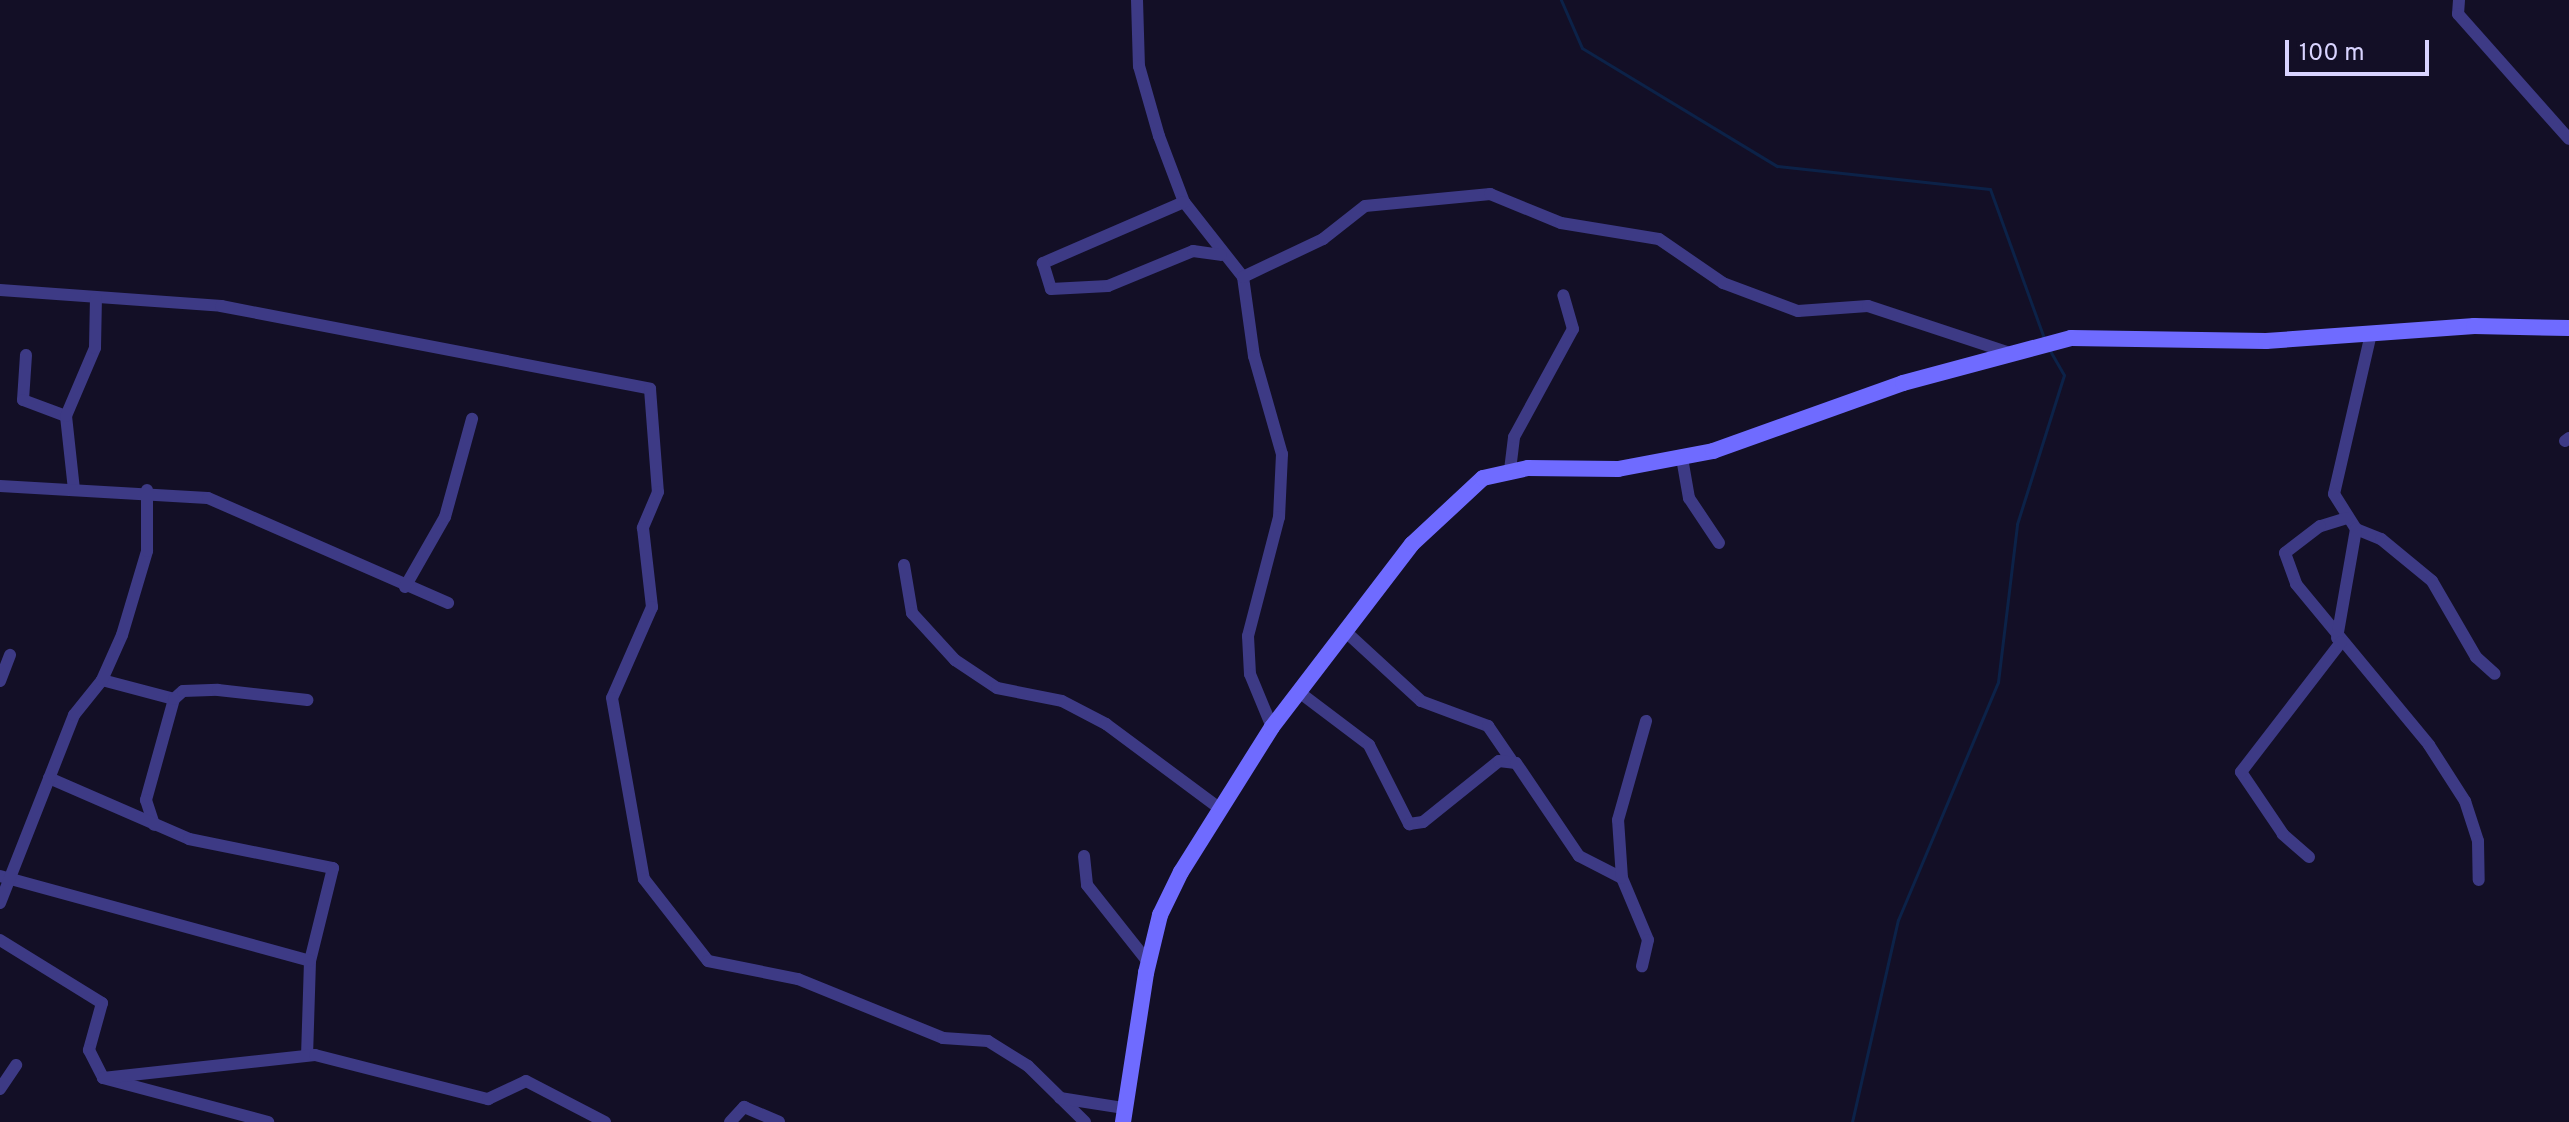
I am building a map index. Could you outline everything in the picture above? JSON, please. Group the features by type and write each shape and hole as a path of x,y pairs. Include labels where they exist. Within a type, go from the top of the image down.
{"street":[{"path":"1137,0 1139,66 1184,202 1221,255 1243,277 1254,356 1282,454 1279,517 1248,636 1250,674 1272,727"},
{"path":"2459,0 2458,14 2569,139"},
{"path":"1243,277 1323,239 1365,206 1490,194 1561,223 1659,239 1723,283 1798,311 1868,306 2010,353"},
{"path":"1184,202 1043,263 1051,289 1108,286 1193,251 1221,255"},
{"path":"0,290 221,306 650,389 658,492 643,528 652,607 612,698 644,879 708,961 798,979 943,1038 988,1041 1028,1066 1085,1122"},
{"path":"1510,470 1514,437 1573,329 1563,295"},
{"path":"74,490 66,416 95,348 96,298"},
{"path":"1056,1096 1124,1115 1148,962 1160,915 1219,808 1272,727 1448,504 1510,470 1618,469 1682,458 2010,353 2095,336 2370,338 2474,326 2569,328"},
{"path":"2370,338 2350,439 2334,478 2347,518 2356,529 2381,539 2432,581 2476,657 2495,674"},
{"path":"26,355 23,400 66,416"},
{"path":"405,587 445,517 472,419"},
{"path":"1682,458 1689,498 1719,543"},
{"path":"0,486 147,490 230,505 405,587 448,603"},
{"path":"0,903 6,879 74,715 102,680 142,573 152,518 147,490"},
{"path":"2347,518 2320,526 2285,553 2296,584 2339,640 2429,745 2465,801 2478,841 2479,880"},
{"path":"2309,857 2283,834 2241,772 2339,640 2356,529"},
{"path":"904,565 912,613 955,660 997,688 1062,701 1106,724 1219,808"},
{"path":"1346,632 1421,701 1488,726 1579,856 1622,878"},
{"path":"0,681 10,655"},
{"path":"102,680 174,699"},
{"path":"154,825 146,800 174,699 183,691 218,690 307,700"},
{"path":"1299,692 1369,745 1409,824 1423,822 1499,761 1512,761"},
{"path":"1642,966 1648,940 1622,878 1618,820 1646,721"},
{"path":"49,778 154,825 219,848 284,854 333,868 310,961 307,1055"},
{"path":"1084,856 1087,885 1148,962"},
{"path":"6,879 310,961"},
{"path":"0,940 102,1003 89,1050 103,1078 268,1122"},
{"path":"103,1078 307,1055 488,1099 526,1081 605,1122"},
{"path":"0,1089 16,1065"},
{"path":"730,1122 744,1107 779,1122"}],"waterway":[{"path":"1561,0 1582,48 1777,166 1990,189 2045,341"},
{"path":"1852,1122 1898,920 1998,682 2017,524 2064,375 2050,351"}]}
